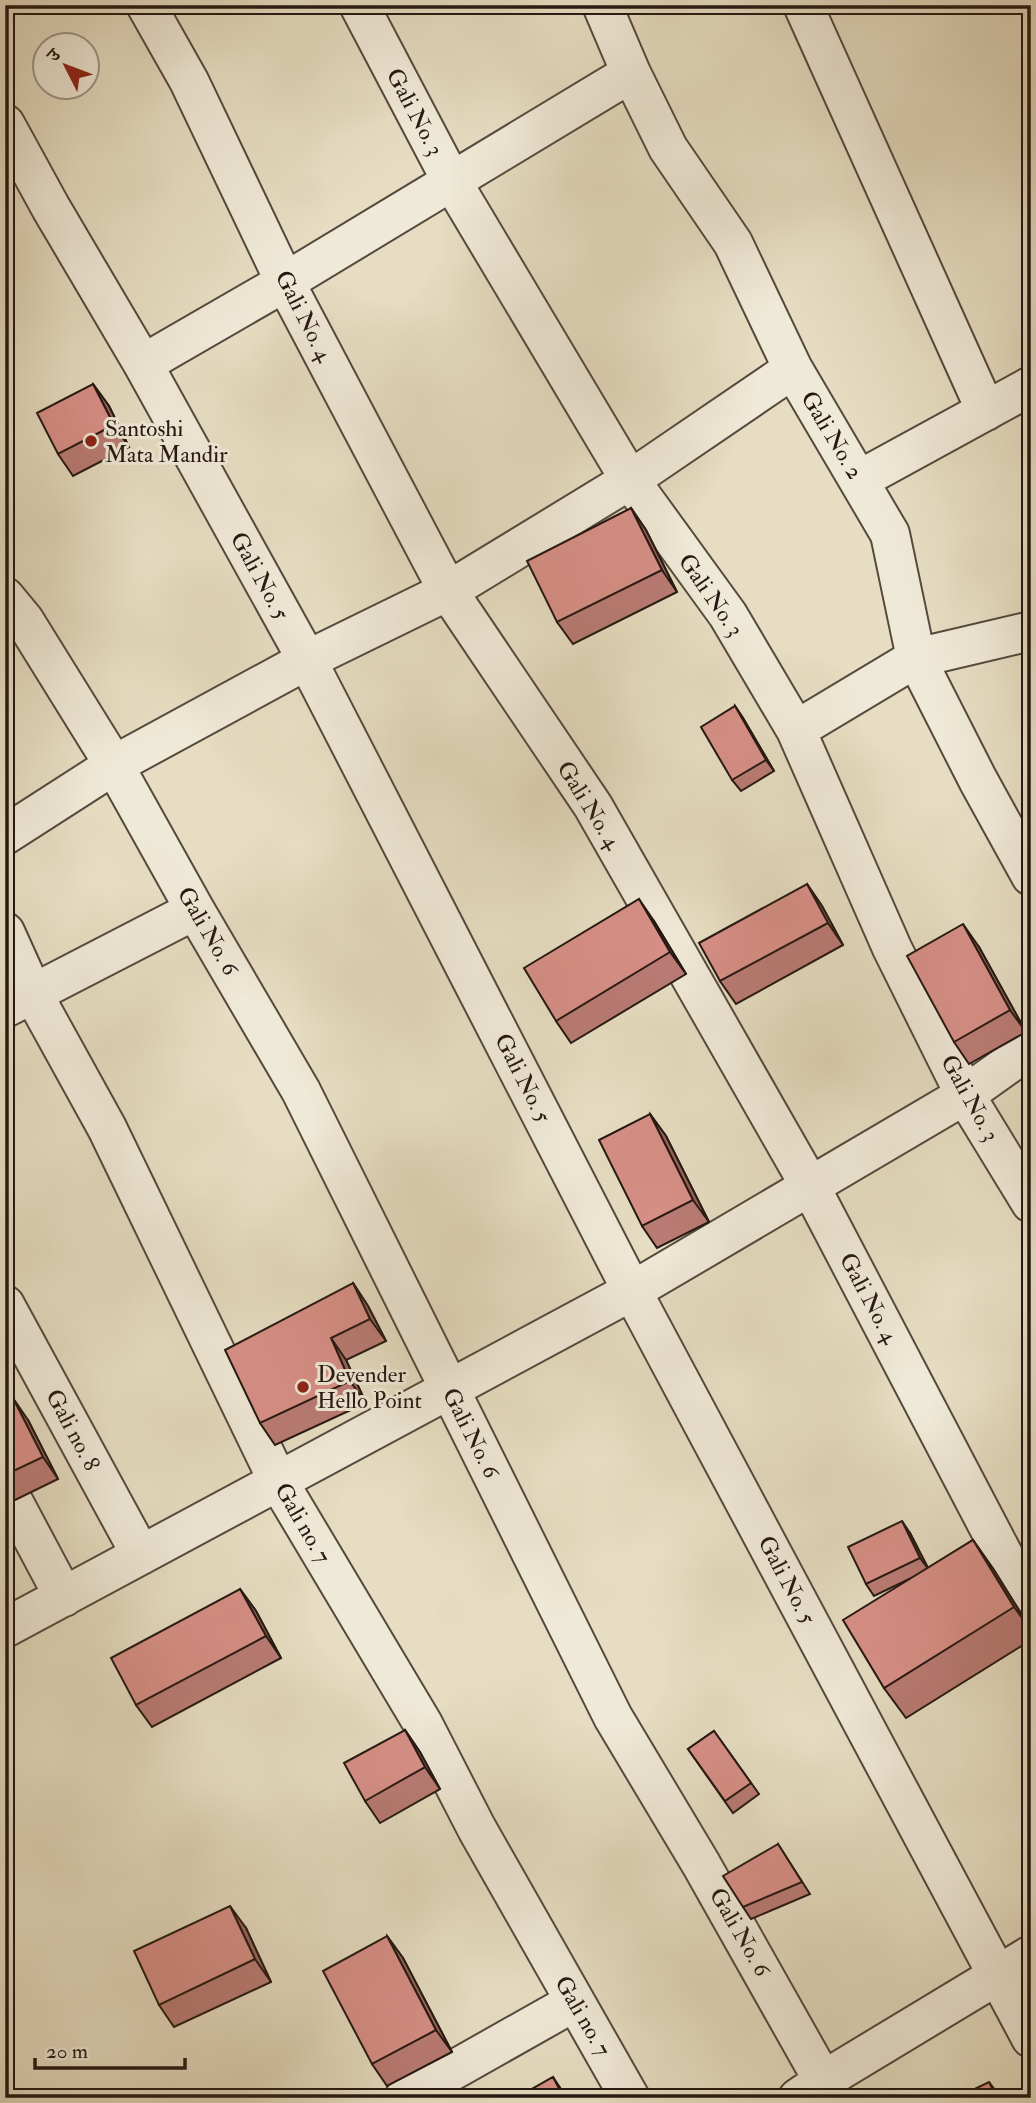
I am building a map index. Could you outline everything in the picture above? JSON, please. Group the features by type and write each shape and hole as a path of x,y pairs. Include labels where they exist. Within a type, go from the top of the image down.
{"street":[{"name":"Gali No. 4","path":"146,5 189,81 285,282 448,591 593,806 810,1186 1031,1608"},
{"name":"Gali No. 3","path":"359,5 452,180 630,480 728,615 796,730 892,948 965,1095 1031,1203"},
{"name":"Gali No. 2","path":"602,5 631,73 668,148 733,243 793,369 890,534 916,658 1031,877"},
{"path":"803,5 986,411"},
{"path":"143,364 285,282 631,73"},
{"name":"Gali No. 5","path":"5,124 143,364 307,660 632,1291 1031,2038"},
{"path":"5,835 114,765 307,660 448,591 630,480 793,369"},
{"path":"859,480 1031,386"},
{"name":"Gali No. 6","path":"5,597 24,620 114,765 195,910 301,1090 613,1717 701,1864 818,2092"},
{"path":"796,730 916,658 1031,631"},
{"path":"19,1001 195,910"},
{"name":"Gali no. 7","path":"5,932 19,1001 107,1128 278,1481 423,1724 477,1829 630,2098"},
{"path":"5,1628 632,1291 965,1095 1031,1048"},
{"name":"Gali no. 8","path":"5,1305 141,1555"},
{"path":"5,1486 64,1597"},
{"path":"818,2092 1031,1955"},
{"path":"404,2098 574,2002"}],"building":[{"path":"93,384 114,425 58,454 37,413"},
{"path":"631,508 662,570 557,622 527,561"},
{"path":"735,706 766,760 732,780 701,727"},
{"path":"807,884 828,923 720,981 699,943"},
{"path":"639,899 670,952 556,1021 524,968"},
{"path":"963,924 1010,1010 954,1042 907,956"},
{"path":"650,1114 693,1200 642,1226 599,1140"},
{"path":"353,1283 370,1319 331,1338 350,1381 260,1423 225,1350"},
{"path":"13,1398 43,1457 5,1475 5,1402"},
{"path":"902,1521 920,1558 866,1584 848,1547"},
{"path":"973,1540 1014,1607 884,1688 843,1620"},
{"path":"240,1589 266,1636 136,1705 111,1658"},
{"path":"405,1730 425,1767 365,1801 344,1763"},
{"path":"714,1731 751,1783 725,1801 688,1749"},
{"path":"778,1844 802,1882 743,1907 723,1876"},
{"path":"230,1906 255,1959 159,2005 134,1951"},
{"path":"387,1936 436,2030 372,2064 323,1971"},
{"path":"553,2077 564,2098 516,2098"},
{"path":"989,2082 997,2098 956,2098"}],"place":[{"name":"Santoshi Mata Mandir","path":"91,441"},
{"name":"Devender Hello Point","path":"303,1387"}]}
